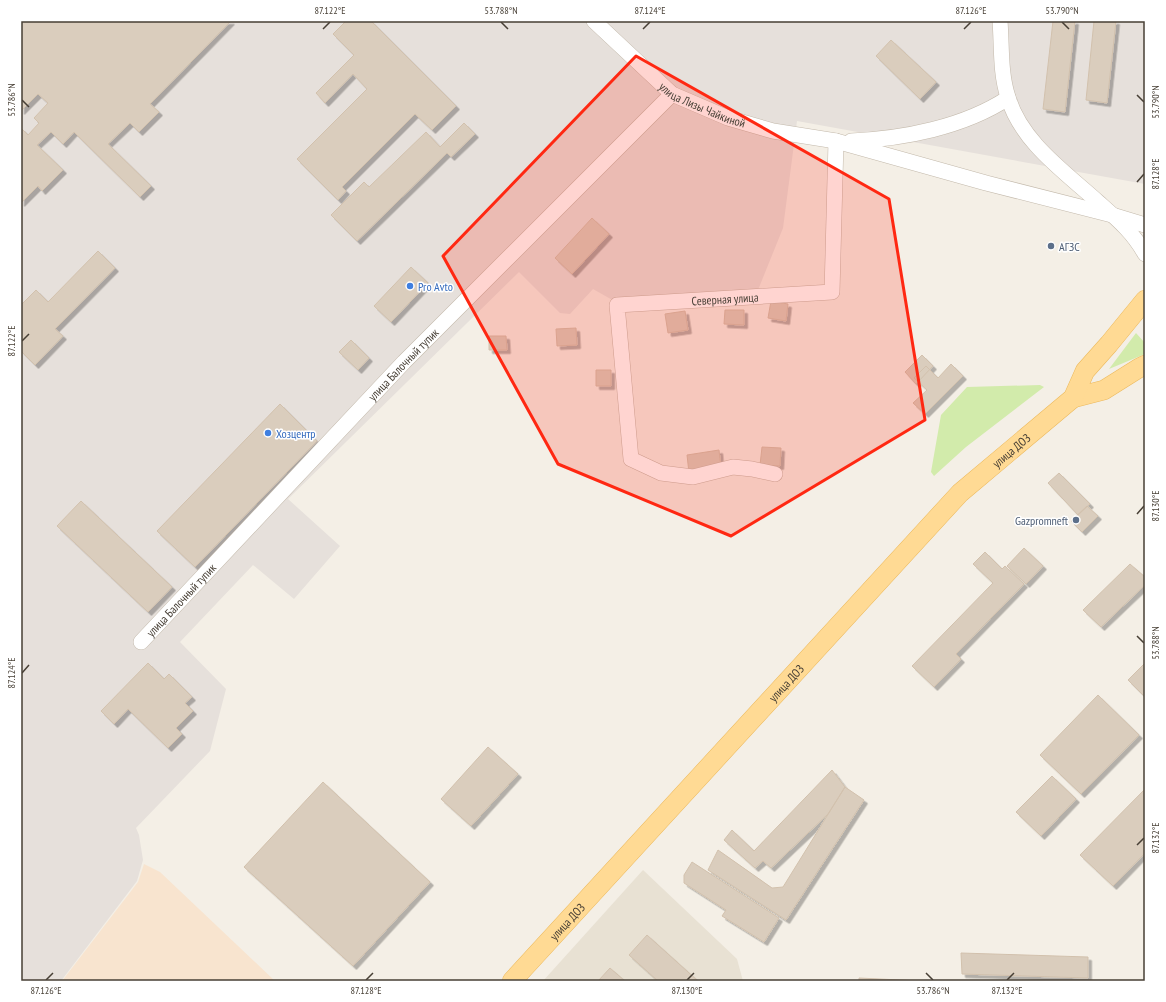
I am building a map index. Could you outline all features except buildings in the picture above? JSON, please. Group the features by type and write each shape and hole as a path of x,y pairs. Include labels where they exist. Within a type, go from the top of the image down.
{"main road":[{"path":"1073,398 1085,371 1145,300"},
{"path":"1073,398 1104,390 1145,365"},
{"name":"улица ДОЗ","path":"512,981 960,493 1073,398"}],"street":[{"name":"улица Лизы Чайкиной","path":"594,21 672,94 706,109 752,125 773,131 836,141"},
{"path":"1000,21 1002,64 1008,98 1020,125 1050,158 1132,233 1145,254"},
{"name":"улица Балочный тупик","path":"141,642 404,362 672,94"},
{"path":"836,141 885,139 951,124 980,114 993,108 1008,98"},
{"path":"836,141 1145,225"},
{"name":"Северная улица","path":"775,474 733,467 693,477 661,472 631,459 617,305 832,292 836,141"}],"highlighted area":[{"path":"636,56 889,199 925,420 731,536 558,464 443,256"}],"shaded area":[{"path":"21,21 1145,21 1145,184 797,121 783,228 758,290 616,302 593,289 570,314 560,313 519,272 288,499 340,546 294,599 253,565 180,642 226,689 210,751 136,828 139,835 143,860 137,881 61,981 21,981"},
{"path":"144,864 160,872 275,981 62,981 138,882"},
{"path":"643,870 737,959 743,981 543,981"}],"green space":[{"path":"1136,333 1145,343 1145,354 1109,369"},
{"path":"1040,385 1044,387 966,447 934,476 931,472 941,415 967,387"}],"place":[{"name":"АГЗС","path":"1051,246"},
{"name":"Pro Аvto","path":"410,286"},
{"name":"Хозцентр","path":"268,433"},
{"name":"Gazpromneft","path":"1076,520"}]}
